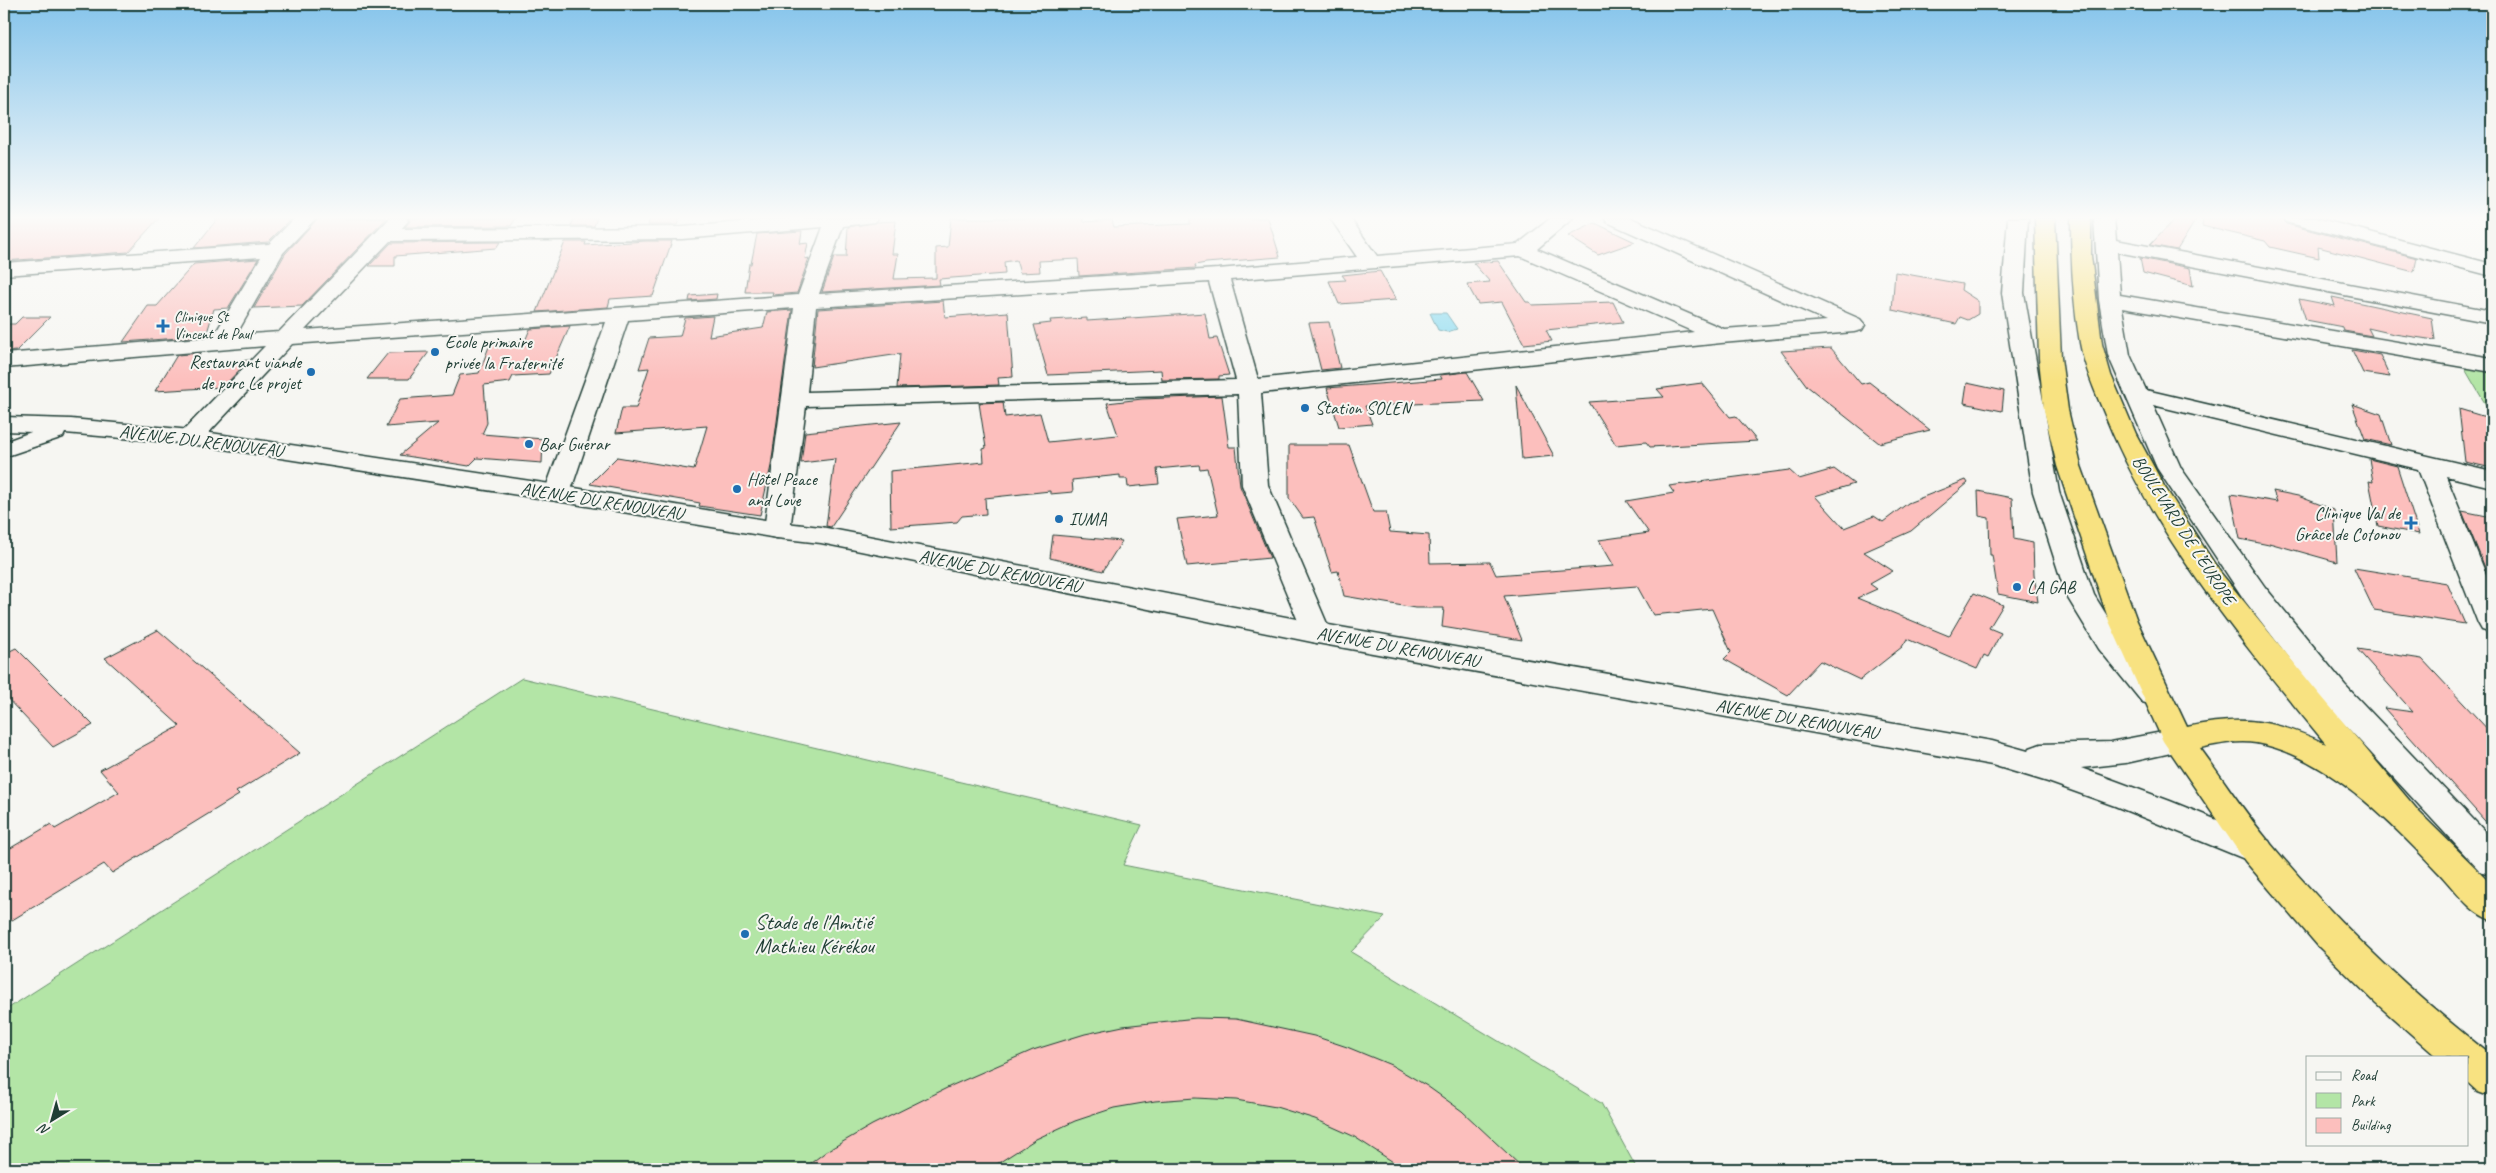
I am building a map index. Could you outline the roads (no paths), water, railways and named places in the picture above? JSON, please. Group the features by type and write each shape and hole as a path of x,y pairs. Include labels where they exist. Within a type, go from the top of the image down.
{"highway":[{"path":"2047,273 2050,358 2056,410 2069,466 2123,621 2178,741 2257,851 2330,935 2389,992 2464,1056"},
{"name":"BOULEVARD DE L’EUROPE","path":"2084,273 2091,344 2100,375 2121,425 2151,486 2210,578 2305,698 2407,819"},
{"path":"2178,741 2210,734 2257,732 2285,739 2335,764 2407,819 2492,906"},
{"path":"2468,1059 2481,1070"}],"street":[{"path":"220,343 262,273"},
{"path":"191,437 349,273"},
{"path":"777,530 796,399 806,301 816,273"},
{"path":"4,361 220,343 619,316 806,301 1250,273"},
{"path":"1575,273 1721,336"},
{"path":"796,399 1249,387 1721,336 1854,325 1737,273"},
{"path":"2015,273 2014,293 2046,492 2080,596 2109,642 2161,704"},
{"path":"2108,273 2119,355 2169,468 2255,594 2340,700 2485,850"},
{"path":"2292,273 2492,317"},
{"path":"1218,275 1249,387 1256,485 1317,633"},
{"path":"2110,300 2492,365"},
{"path":"557,493 619,316"},
{"path":"2135,394 2429,466 2492,479"},
{"name":"AVENUE DU RENOUVEAU","path":"4,424 71,426 191,437 557,493 777,530 821,535 1317,633 1992,754 2045,767 2128,797 2257,851"},
{"path":"4,450 71,426"},
{"path":"2429,466 2492,623"},
{"name":"AVENUE DU RENOUVEAU","path":"1992,754 2077,758 2118,754 2178,741"}],"water":[{"path":"1430,313 1446,313 1457,329 1447,332 1438,330"}],"place":[{"name":"Clinique St Vincent de Paul","path":"163,326"},
{"name":"Ecole primaire privée la Fraternité","path":"435,352"},
{"name":"Restaurant viande de porc Le projet","path":"311,372"},
{"name":"Station SOLEN","path":"1305,408"},
{"name":"Bar Guerar","path":"529,444"},
{"name":"Hôtel Peace and Love","path":"737,489"},
{"name":"IUMA","path":"1059,519"},
{"name":"Clinique Val de Grâce de Cotonou","path":"2411,523"},
{"name":"LA GAB","path":"2017,587"},
{"name":"Stade de l'Amitié Mathieu Kérékou","path":"745,934"}]}
